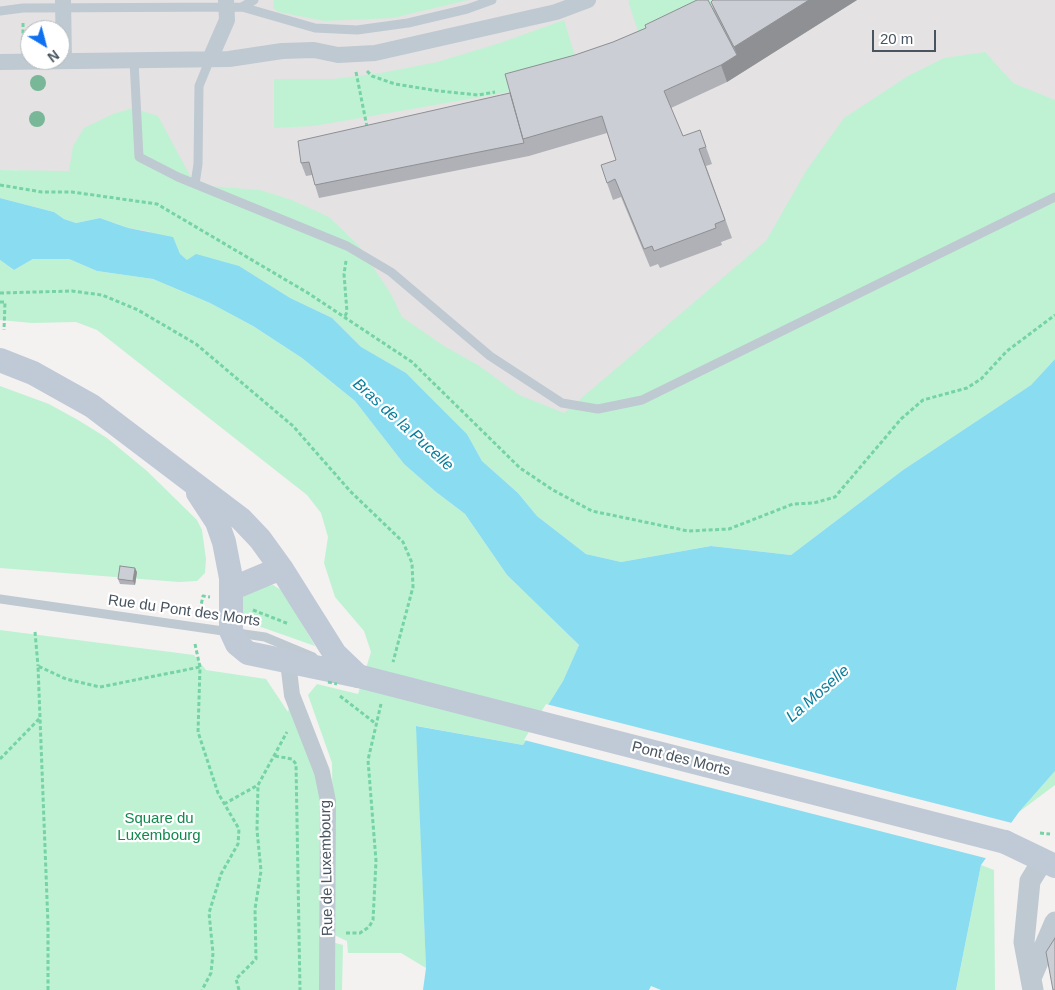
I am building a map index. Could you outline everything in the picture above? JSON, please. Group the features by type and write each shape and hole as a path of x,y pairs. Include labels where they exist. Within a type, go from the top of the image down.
{"main road":[{"path":"0,360 42,379 92,406 241,519 281,568 335,654 358,676"},
{"path":"0,370 42,379"},
{"path":"188,479 217,522 227,556 225,594 231,631"},
{"path":"225,594 281,568"},
{"name":"Pont des Morts","path":"231,631 238,644 248,653 358,676 1005,842 1051,858"}],"street":[{"path":"70,61 229,59 282,51 314,50 338,55 376,53 556,12 588,0"},
{"path":"63,4 63,20"},
{"path":"210,59 232,5"},
{"path":"0,62 20,61"},
{"name":"Rue de Luxembourg","path":"288,662 292,695 322,772 328,801 327,990"},
{"path":"1032,984 1024,942 1030,881 1051,858"},
{"path":"1032,984 1055,922"}],"lane":[{"path":"0,11 63,4 232,5 254,0"},
{"path":"232,5 314,28 357,30 408,23 467,9 492,0"},
{"path":"195,184 198,164 199,86 210,59"},
{"path":"134,61 139,157 195,184 347,246 391,272 490,356 562,403 598,408 642,400 1055,198"},
{"name":"Rue du Pont des Morts","path":"0,599 265,637 358,676"}],"path":[{"path":"23,8 23,20"},
{"path":"361,66 372,76 395,84 478,95 496,92"},
{"path":"355,67 368,130"},
{"path":"0,185 42,192 72,192 157,204 345,316 412,362 520,468 553,490 592,510 688,531 729,529 793,504 814,503 835,497 901,419 923,400 967,388 982,379 1007,351 1055,315"},
{"path":"345,316 347,312 344,274 347,246"},
{"path":"0,302 5,302 6,320 4,330"},
{"path":"200,610 203,596 225,594"},
{"path":"252,609 298,627"},
{"path":"35,632 48,925 48,990"},
{"path":"195,644 200,667 198,732 218,793 239,828 238,844 221,874 209,914 213,952 211,973 202,990"},
{"path":"38,666 66,679 100,687 200,667"},
{"path":"337,694 375,723"},
{"path":"0,759 40,717"},
{"path":"239,990 236,979 256,959 254,919 261,871 257,830 258,786 290,727"},
{"path":"275,756 292,759 296,764 300,990"},
{"path":"224,804 258,786"}],"shaded area":[{"path":"0,0 1055,0 1055,171 540,447 17,170 0,170"}],"green space":[{"path":"274,0 468,0 393,18 325,21 278,12 273,7"},
{"path":"763,0 719,7 683,29 643,46 628,1"},
{"path":"564,20 580,72 515,91 314,126 274,128 274,79 333,79 381,73 437,62 500,43"},
{"path":"985,52 1013,83 1055,100 1055,359 1031,385 903,470 791,555 711,546 621,562 586,554 537,516 518,493 482,461 467,434 406,373 361,347 332,318 290,298 239,266 187,260 149,231 128,228 100,218 76,223 64,219 54,212 0,198 0,170 69,171 73,146 84,128 113,114 133,108 158,116 195,185 260,190 292,200 329,217 359,246 391,294 402,317 444,346 478,365 519,395 564,413 766,241 806,171 844,118 908,76 944,58"},
{"path":"33,259 69,259 97,271 153,279 210,303 253,326 302,358 355,401 404,464 465,514 507,575 579,645 563,681 523,745 417,726 426,968 401,953 348,953 347,941 334,935 332,763 308,695 317,684 358,694 371,652 364,631 335,597 324,563 328,537 321,513 307,495 97,330 76,322 32,323 0,320 0,260 14,270"},
{"path":"0,386 49,404 78,420 107,438 147,471 197,520 202,530 206,559 205,573 197,581 179,582 0,568"},
{"path":"273,585 283,591 315,646 244,621 240,609 243,597 254,587"},
{"name":"Square du Luxembourg","path":"0,630 194,655 206,670 266,679 288,712 292,695 322,772 328,941 343,945 342,990 0,990"},
{"path":"1055,771 1055,785 1019,812"},
{"path":"981,865 994,870 995,990 956,990"}],"water":[{"path":"0,198 54,212 64,219 76,223 100,218 128,228 173,237 180,254 187,260 196,254 239,266 290,298 332,318 361,347 406,373 467,434 482,461 518,493 537,516 586,554 621,562 711,546 791,555 903,470 1031,385 1055,359 1055,771 1019,812 981,865 956,990 661,990 651,986 649,990 423,990 426,968 416,726 523,745 563,681 579,645 507,575 465,514 404,464 355,401 302,358 253,326 210,303 153,279 97,271 69,259 33,259 14,270 0,260"}],"pier":[{"path":"546,704 1012,823 989,859 524,740"}],"building":[{"path":"697,0 708,0 737,55 721,65 664,91 683,136 700,130 706,147 699,149 725,220 715,224 716,228 654,251 652,246 644,249 615,179 607,183 601,165 616,160 602,116 523,139 505,74 575,55 613,42 646,28 645,25"},
{"path":"713,0 809,0 734,47 711,2"},
{"path":"510,93 524,143 315,185 309,162 301,163 298,141"},
{"path":"120,566 135,568 133,581 118,579"},
{"path":"1055,938 1055,990 1053,990 1046,952"}],"water label":[{"name":"Bras de la Pucelle","path":"403,425"},
{"name":"La Moselle","path":"818,694"}]}
